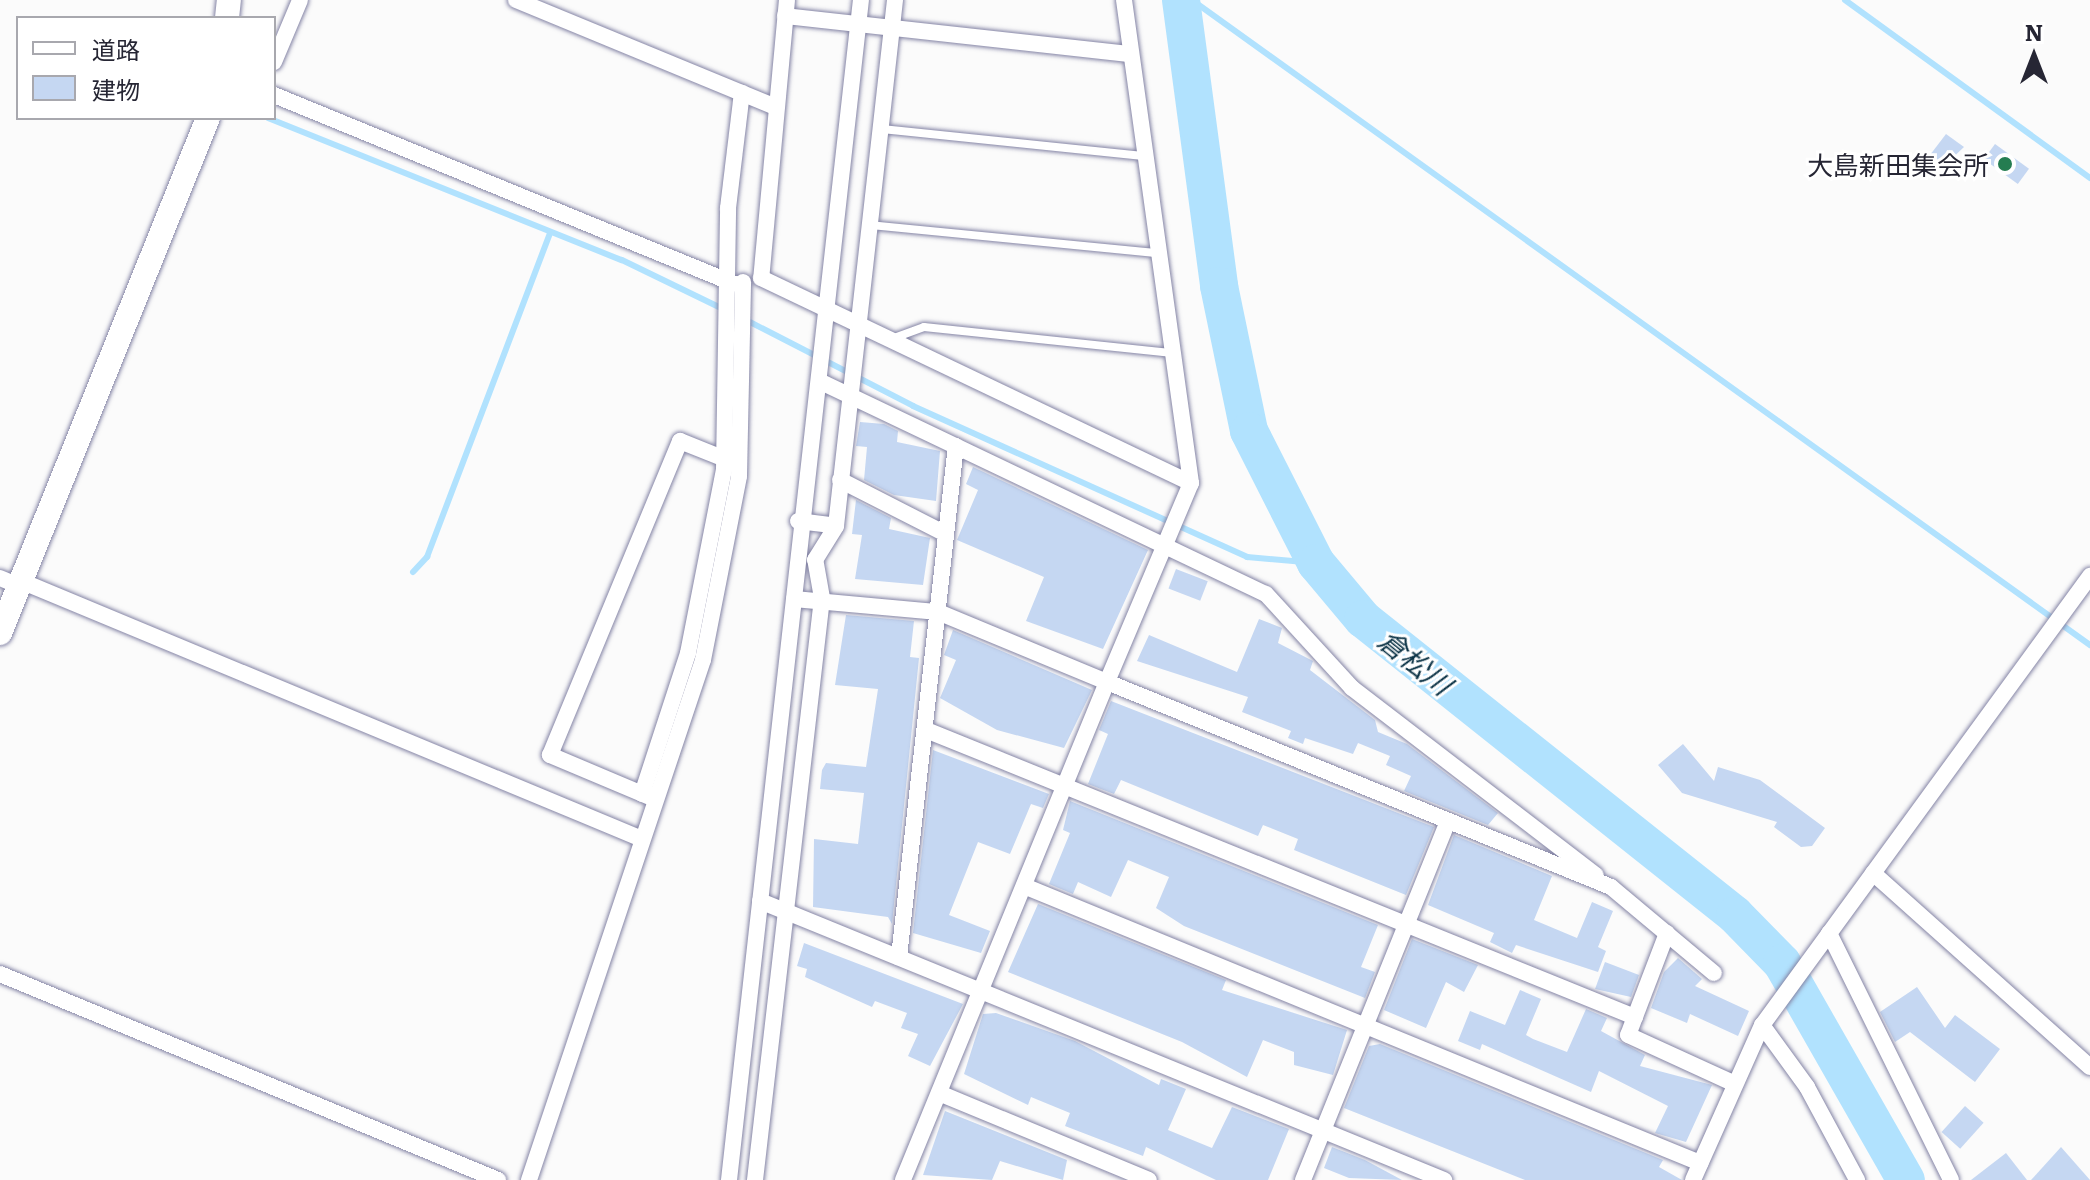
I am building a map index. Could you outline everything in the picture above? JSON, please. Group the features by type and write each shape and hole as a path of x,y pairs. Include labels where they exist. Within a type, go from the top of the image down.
{"street":[{"path":"276,57 300,0"},
{"path":"516,0 773,106"},
{"path":"729,1180 794,599 798,521 811,476 825,307 861,0"},
{"path":"755,1180 822,598 815,560 836,526 895,0"},
{"path":"903,1180 1191,483 1142,156 1124,0"},
{"path":"761,278 773,106 786,8 859,24 1130,54"},
{"path":"529,1180 642,839 649,797 688,653 725,459 742,93"},
{"path":"276,96 735,284 761,278 894,338 1191,483"},
{"path":"0,633 13,582 207,120"},
{"path":"649,797 703,660 739,476 735,284"},
{"path":"819,381 1167,542 1266,594 1352,688 1611,887 1714,973"},
{"path":"649,797 550,755 680,441 725,459"},
{"path":"899,957 956,446"},
{"path":"840,480 946,534"},
{"path":"798,521 836,526"},
{"path":"1763,1024 2090,576"},
{"path":"13,582 642,839"},
{"path":"794,599 822,598 938,612 1447,823 1611,887"},
{"path":"926,730 1635,1017"},
{"path":"1303,1180 1447,823"},
{"path":"1873,873 2090,1067"},
{"path":"1024,886 1700,1163"},
{"path":"760,901 1444,1180"},
{"path":"1667,933 1628,1035 1733,1083"},
{"path":"1829,934 1951,1180"},
{"path":"0,974 498,1180"},
{"path":"1693,1180 1733,1083 1762,1025 1807,1087 1857,1180"},
{"path":"939,1093 1149,1180"}],"lane":[{"path":"880,129 1142,156"},
{"path":"869,225 1157,253"},
{"path":"894,338 924,327 1173,353"}],"building":[{"path":"1946,134 1964,147 1945,165 1930,155"},
{"path":"1995,144 2029,169 2018,184 1984,159"},
{"path":"860,422 884,424 898,431 897,442 940,451 936,501 894,495 864,480 867,447 856,446"},
{"path":"973,467 1148,550 1103,649 1026,621 1044,577 957,540 978,490 966,484"},
{"path":"856,500 891,518 889,529 930,538 923,585 855,579 862,535 852,534"},
{"path":"1176,569 1208,581 1200,601 1168,589"},
{"path":"846,615 914,621 910,657 919,658 892,924 888,917 813,907 814,839 858,844 864,793 820,789 822,770 826,763 866,767 878,689 835,685"},
{"path":"1259,619 1282,628 1278,643 1313,661 1310,670 1375,720 1378,732 1407,744 1498,813 1488,825 1404,791 1411,776 1386,765 1390,756 1358,743 1353,754 1305,738 1303,744 1288,738 1291,731 1242,712 1248,697 1137,661 1149,635 1237,672"},
{"path":"953,630 1092,690 1064,748 997,730 940,698 956,660 944,655"},
{"path":"1111,701 1434,827 1406,895 1294,850 1298,839 1263,825 1258,836 1121,780 1114,794 1088,784 1108,734 1099,730"},
{"path":"1683,744 1714,781 1718,767 1760,780 1825,828 1812,846 1801,847 1774,827 1777,822 1682,793 1658,765"},
{"path":"933,750 1049,794 1043,808 1031,804 1010,854 978,842 949,915 990,931 981,953 913,933"},
{"path":"1070,801 1378,925 1361,967 1375,972 1365,998 1184,926 1156,908 1169,877 1128,860 1111,897 1078,882 1073,894 1049,884 1070,833 1063,830"},
{"path":"1454,835 1552,876 1534,920 1577,938 1592,902 1613,911 1598,947 1606,951 1598,972 1516,945 1512,953 1490,942 1494,933 1428,905"},
{"path":"1038,904 1226,980 1222,990 1347,1030 1333,1075 1294,1065 1294,1052 1263,1040 1247,1077 1182,1042 1008,972"},
{"path":"1412,939 1478,965 1464,992 1446,982 1426,1028 1384,1010"},
{"path":"804,943 963,1004 930,1066 908,1056 918,1034 901,1028 907,1013 875,1001 872,1007 805,977 807,969 797,966"},
{"path":"1678,958 1702,979 1695,986 1749,1011 1738,1036 1690,1014 1687,1023 1651,1008 1664,972"},
{"path":"1605,962 1639,975 1631,997 1595,989"},
{"path":"1917,987 1945,1028 1955,1015 2000,1049 1975,1082 1910,1032 1895,1042 1880,1012"},
{"path":"1520,990 1541,999 1526,1035 1533,1039 1567,1052 1586,1009 1607,1018 1601,1031 1645,1055 1640,1066 1712,1085 1686,1142 1655,1133 1668,1106 1599,1071 1591,1092 1482,1044 1480,1050 1458,1041 1470,1011 1505,1025"},
{"path":"996,1013 1075,1041 1159,1085 1161,1079 1186,1089 1168,1130 1212,1148 1232,1107 1289,1129 1268,1180 1216,1180 1146,1147 1143,1156 1065,1126 1070,1113 1031,1097 1028,1105 964,1074 983,1014"},
{"path":"1380,1044 1663,1160 1659,1167 1682,1180 1525,1180 1344,1108 1369,1046"},
{"path":"1965,1106 1984,1123 1960,1149 1942,1132"},
{"path":"945,1111 1067,1160 1063,1180 1000,1161 992,1180 923,1175"},
{"path":"1332,1147 1402,1180 1349,1178 1324,1168"},
{"path":"2061,1147 2090,1180 2031,1180"},
{"path":"2006,1153 2027,1180 1971,1180"}],"waterway":[{"name":"倉松川","path":"1181,0 1219,286 1249,431 1316,563 1363,619 1735,915 1782,963 1906,1180"},
{"path":"1192,0 2090,645"},
{"path":"1845,0 2090,178"},
{"path":"273,120 622,260 725,310"},
{"path":"413,572 427,557 550,233"},
{"path":"746,320 913,406 1247,557 1316,563"}],"place":[{"name":"大島新田集会所","path":"2005,164"}]}
